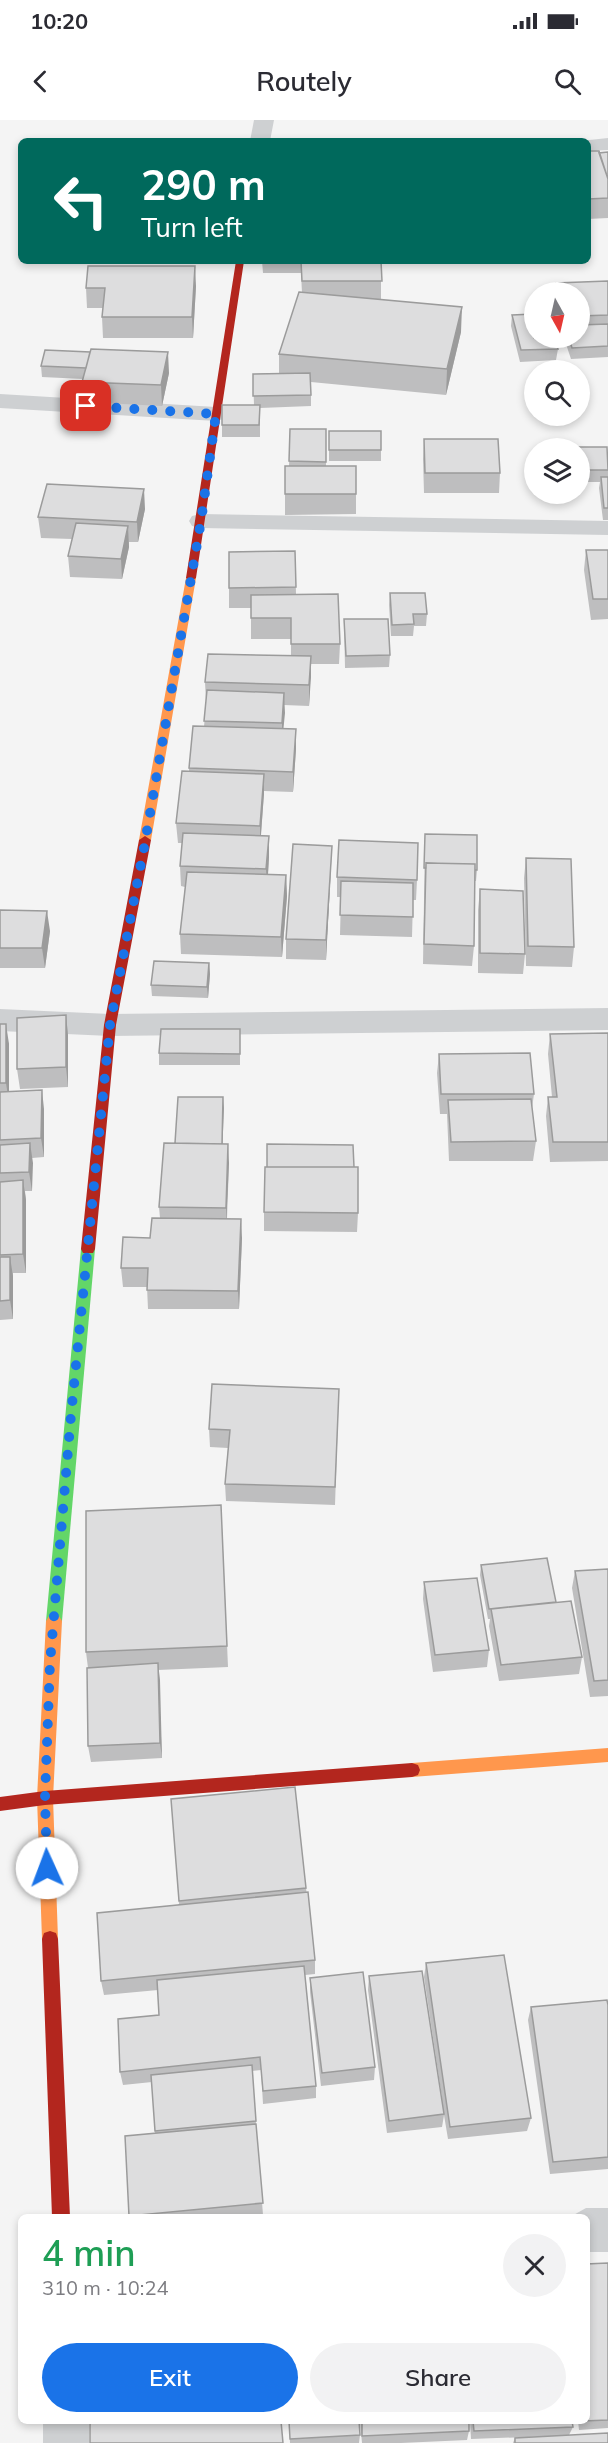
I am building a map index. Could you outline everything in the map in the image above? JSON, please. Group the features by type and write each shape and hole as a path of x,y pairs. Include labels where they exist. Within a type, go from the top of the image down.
{"street":[{"path":"261,138 264,120"},
{"path":"591,145 608,144"},
{"path":"61,2214 45,1798 54,1616 71,1415 110,1025 144,848 201,521 240,264"},
{"path":"0,401 216,414"},
{"path":"201,521 608,528"},
{"path":"0,1020 110,1025 608,1019"},
{"path":"0,1804 45,1798 608,1755"},
{"path":"590,2230 608,2230"},
{"path":"66,2424 66,2443"}],"building":[{"path":"591,151 599,151 608,179 608,198 591,199"},
{"path":"608,152 608,179 599,153"},
{"path":"301,264 381,264 382,281 302,281"},
{"path":"88,266 195,266 192,317 102,317 105,288 86,288"},
{"path":"608,281 608,315 590,316 590,282 582,282"},
{"path":"299,292 462,307 447,369 279,354"},
{"path":"524,314 524,348 558,349 521,350 512,315"},
{"path":"608,324 608,346 590,347 590,325"},
{"path":"91,349 168,352 161,385 82,382"},
{"path":"45,350 90,352 86,368 41,366"},
{"path":"310,373 311,395 253,396 253,374"},
{"path":"222,405 260,405 259,425 222,425"},
{"path":"290,429 326,429 326,462 289,461"},
{"path":"329,431 381,431 381,450 329,450"},
{"path":"424,439 498,439 500,473 425,473"},
{"path":"590,447 607,447 608,470 590,470"},
{"path":"285,466 356,466 356,494 285,494"},
{"path":"601,477 608,477 608,508 604,508"},
{"path":"47,484 144,489 137,522 38,517"},
{"path":"76,523 128,526 121,559 68,556"},
{"path":"586,550 608,550 608,599 593,599"},
{"path":"295,551 296,587 229,588 229,552"},
{"path":"390,593 425,593 427,614 413,614 414,624 392,625"},
{"path":"338,594 340,644 291,644 291,618 251,618 251,595"},
{"path":"344,619 388,619 390,655 346,656"},
{"path":"208,654 311,656 309,685 205,682"},
{"path":"207,690 284,693 282,723 204,721"},
{"path":"193,726 296,729 293,772 189,768"},
{"path":"182,771 264,774 260,826 176,823"},
{"path":"183,833 269,836 266,869 180,866"},
{"path":"425,834 477,835 477,870 475,870 475,864 426,863 426,868 424,868"},
{"path":"339,840 418,843 417,880 337,877"},
{"path":"293,844 332,846 326,940 286,939"},
{"path":"526,858 571,859 574,947 528,946"},
{"path":"426,863 475,864 474,946 424,944"},
{"path":"187,872 286,875 281,937 180,934"},
{"path":"341,881 413,883 413,917 340,915"},
{"path":"480,889 523,891 525,954 480,953"},
{"path":"0,910 47,911 42,948 0,948"},
{"path":"154,961 209,963 207,987 151,985"},
{"path":"66,1015 66,1067 17,1069 17,1018"},
{"path":"0,1024 6,1024 6,1083 0,1083"},
{"path":"161,1029 240,1029 240,1054 159,1053"},
{"path":"608,1033 608,1142 553,1142 548,1097 557,1097 550,1034"},
{"path":"530,1053 534,1094 441,1094 439,1054"},
{"path":"42,1090 41,1138 0,1140 0,1092"},
{"path":"178,1097 223,1097 222,1144 175,1143"},
{"path":"531,1099 536,1141 451,1142 448,1100"},
{"path":"30,1143 29,1172 0,1173 0,1145"},
{"path":"164,1143 228,1144 226,1208 159,1207"},
{"path":"267,1144 353,1145 354,1167 267,1167"},
{"path":"265,1167 358,1167 358,1213 264,1212"},
{"path":"23,1180 23,1254 0,1255 0,1182"},
{"path":"152,1218 241,1219 238,1291 147,1290 148,1268 121,1268 123,1237 150,1238"},
{"path":"0,1257 10,1257 10,1300 0,1301"},
{"path":"212,1384 339,1389 335,1487 225,1484 230,1430 209,1429"},
{"path":"221,1505 227,1646 86,1652 86,1511"},
{"path":"547,1558 556,1602 489,1609 481,1565"},
{"path":"608,1569 608,1680 594,1681 575,1571"},
{"path":"477,1578 489,1650 435,1655 424,1582"},
{"path":"571,1601 582,1657 501,1665 491,1609"},
{"path":"158,1663 160,1743 88,1746 87,1668"},
{"path":"295,1787 306,1888 179,1901 171,1799"},
{"path":"308,1892 315,1960 101,1981 97,1913"},
{"path":"504,1955 531,2118 450,2127 426,1963"},
{"path":"304,1966 316,2086 263,2091 260,2057 120,2072 118,2019 159,2015 157,1980"},
{"path":"422,1971 444,2114 389,2121 369,1976"},
{"path":"363,1972 375,2067 322,2073 310,1978"},
{"path":"607,2000 608,2157 553,2162 531,2007"},
{"path":"252,2065 256,2121 155,2131 151,2075"},
{"path":"256,2124 263,2203 129,2214 125,2136"},
{"path":"608,2263 608,2420 590,2421 590,2264"},
{"path":"90,2424 281,2424 283,2443 90,2443"},
{"path":"289,2424 359,2424 360,2435 290,2439"},
{"path":"362,2424 469,2424 469,2431 362,2436"},
{"path":"473,2424 572,2424 573,2427 474,2431"},
{"path":"608,2433 608,2443 515,2443 515,2438"}],"traffic: fast":[{"path":"54,1621 88,1249"}],"traffic: slow":[{"path":"145,840 191,578"},
{"path":"50,1939 45,1798 54,1621"},
{"path":"412,1770 608,1755"}],"traffic: jam":[{"path":"191,578 240,264"},
{"path":"88,1249 110,1025 145,840"},
{"path":"0,1804 45,1798 412,1770"},
{"path":"50,1939 61,2214"}],"route":[{"path":"47,1868 45,1798 50,1663 71,1415 110,1025 144,848 201,521 216,414 86,406"}]}
